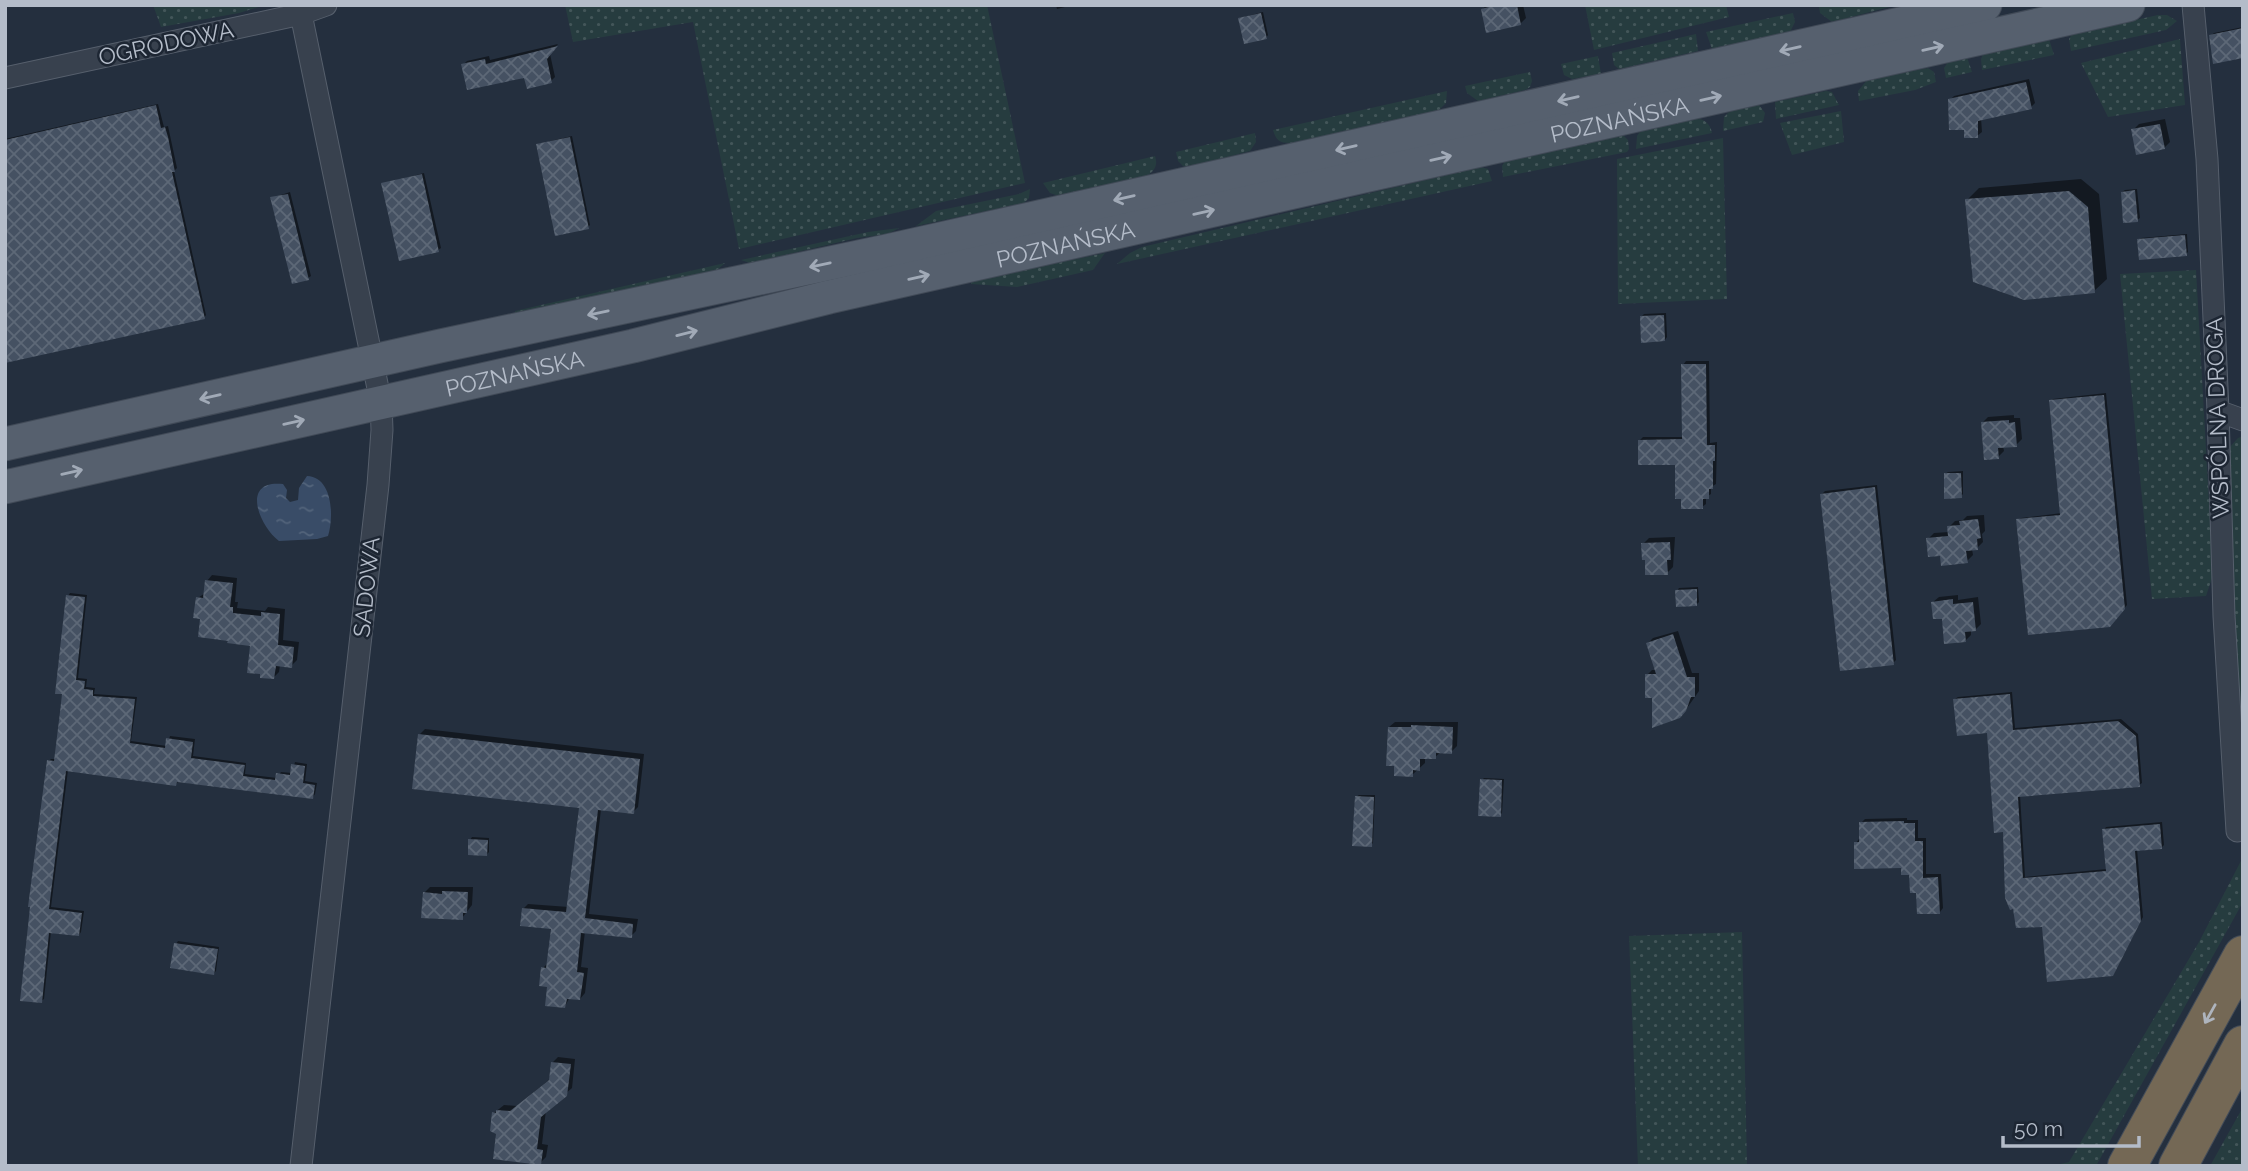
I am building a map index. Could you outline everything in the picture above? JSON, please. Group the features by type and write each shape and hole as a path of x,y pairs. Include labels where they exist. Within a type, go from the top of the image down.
{"highway":[{"path":"2127,1166 2243,955"},
{"path":"2178,1166 2243,1045"}],"main road":[{"name":"POZNAŃSKA","path":"5,444 373,361 911,246 1985,5"},
{"name":"POZNAŃSKA","path":"5,487 633,346 869,288 2128,5"}],"street":[{"name":"OGRODOWA","path":"5,78 301,14 326,5"},
{"name":"WSPÓLNA DROGA","path":"2193,5 2207,159 2224,616 2237,831"},
{"name":"SADOWA","path":"301,14 373,361 381,403 382,430 301,1166"},
{"path":"2218,411 2243,420"}],"green space":[{"path":"153,5 265,5 239,13 161,27"},
{"path":"565,5 987,5 1025,183 739,249 693,22 573,42"},
{"path":"1585,5 1726,5 1729,17 1594,50"},
{"path":"1897,5 1832,22 1820,13 1819,7"},
{"path":"1793,13 1795,22 1790,32 1712,49 1706,32"},
{"path":"2167,15 2177,21 2166,30 2071,51 2069,39 2072,34"},
{"path":"1696,34 1698,51 1619,69 1614,65 1612,53"},
{"path":"2049,39 2054,55 1982,70 1983,54"},
{"path":"2180,39 2185,105 2108,117 2081,63"},
{"path":"1598,56 1601,74 1572,79 1564,75 1561,64"},
{"path":"1967,57 1972,72 1946,78 1944,68 1948,62"},
{"path":"1928,68 1934,72 1936,82 1915,90 1859,101 1858,91 1868,79"},
{"path":"1530,72 1532,81 1530,87 1525,90 1478,101 1467,93 1465,86"},
{"path":"1447,91 1446,103 1437,112 1290,143 1278,140 1273,130"},
{"path":"1832,92 1839,105 1776,119 1775,102"},
{"path":"1759,105 1765,113 1763,122 1723,131 1724,117 1730,111"},
{"path":"1841,111 1844,142 1792,155 1780,123"},
{"path":"1696,118 1707,122 1712,133 1636,149 1637,136 1641,130"},
{"path":"1255,133 1256,142 1250,151 1193,166 1183,166 1178,161 1176,152"},
{"path":"1623,135 1628,140 1627,152 1503,177 1502,166 1505,161"},
{"path":"1723,138 1727,299 1618,304 1617,159"},
{"path":"1155,156 1155,168 1147,176 1059,196 1050,193 1043,183"},
{"path":"1481,167 1488,169 1492,181 1117,264 1142,247"},
{"path":"1030,189 1029,198 1024,203 916,226 936,211 1019,194"},
{"path":"899,228 888,234 857,238 750,263 741,260 868,232"},
{"path":"1105,253 1093,270 1017,287 971,284 971,281"},
{"path":"725,263 717,270 517,315 515,313 515,311"},
{"path":"2196,270 2213,575 2206,596 2152,599 2120,274"},
{"path":"2243,436 2243,803 2228,449"},
{"path":"2243,857 2243,902 2096,1166 2052,1166 2069,1162 2199,942"},
{"path":"1742,932 1747,1166 1638,1166 1629,936"},
{"path":"2243,1107 2243,1166 2210,1166"}],"water":[{"path":"307,476 316,478 327,490 331,509 328,536 279,541 260,515 257,505 261,489 270,484 283,484 287,490 286,498 290,502 298,500 299,488"}],"building":[{"path":"1496,5 1517,5 1521,25 1486,33 1481,9"},
{"path":"1261,13 1267,39 1244,44 1238,18"},
{"path":"2243,28 2243,58 2213,64 2209,35"},
{"path":"558,46 547,59 552,83 527,89 524,78 467,90 461,64 485,59 486,64"},
{"path":"2026,82 2032,109 1978,121 1978,138 1964,138 1964,130 1949,130 1948,99"},
{"path":"156,105 161,128 165,127 168,137 175,172 172,172 205,319 5,363 5,140"},
{"path":"2160,124 2165,149 2136,155 2131,129"},
{"path":"570,137 589,229 555,236 536,144"},
{"path":"422,174 439,252 399,261 381,183"},
{"path":"2135,190 2138,222 2123,223 2121,192"},
{"path":"2069,191 2088,207 2095,293 2024,300 1973,282 1965,199"},
{"path":"288,194 309,280 292,284 270,197"},
{"path":"2185,235 2187,256 2139,260 2137,239"},
{"path":"1664,315 1665,341 1641,343 1640,316"},
{"path":"1681,364 1706,364 1707,445 1715,445 1715,461 1713,489 1709,489 1709,499 1703,499 1703,509 1681,509 1681,499 1675,499 1675,465 1638,465 1638,440 1682,439"},
{"path":"2104,395 2125,609 2110,627 2028,635 2016,519 2060,515 2049,400"},
{"path":"2009,420 2009,423 2015,422 2017,447 1998,448 1999,459 1984,460 1981,422"},
{"path":"1944,473 1961,473 1962,498 1944,499"},
{"path":"1875,487 1894,665 1840,671 1820,494"},
{"path":"1978,519 1981,538 1977,539 1978,550 1966,551 1968,563 1941,566 1940,556 1928,557 1926,538 1948,536 1947,526 1960,525 1959,521"},
{"path":"1670,542 1668,575 1645,575 1641,543"},
{"path":"205,580 233,583 230,607 233,607 233,613 261,616 261,612 280,614 278,645 294,647 292,668 276,666 274,679 260,678 260,674 247,673 250,646 198,637 200,619 193,618 196,597 203,598"},
{"path":"1697,589 1697,606 1676,607 1675,590"},
{"path":"66,595 85,597 76,680 85,681 84,689 93,690 93,696 135,699 130,743 165,748 166,738 193,742 191,758 245,765 243,776 275,780 276,773 290,775 291,764 305,766 303,783 315,785 313,799 177,782 176,786 66,771 49,909 82,913 79,936 49,933 42,1003 20,1001 28,907 47,760 54,761 60,712 62,694 55,694"},
{"path":"1953,599 1953,604 1973,602 1976,631 1965,632 1966,642 1944,644 1942,619 1933,619 1931,602"},
{"path":"1673,634 1687,677 1695,677 1695,697 1691,697 1680,718 1652,728 1652,698 1645,698 1645,674 1656,674 1646,643"},
{"path":"2010,694 2013,730 2118,721 2136,736 2140,787 2018,797 2023,878 2106,871 2102,829 2160,824 2162,849 2135,851 2141,921 2113,976 2047,982 2042,927 2016,928 2013,909 2010,910 2005,898 2003,832 1994,833 1987,733 1957,736 1953,699"},
{"path":"1388,727 1453,727 1452,754 1436,753 1436,759 1420,759 1420,771 1413,770 1413,777 1394,776 1394,766 1386,766"},
{"path":"418,734 640,759 634,814 598,810 585,918 633,924 632,938 581,933 577,972 584,973 580,1000 567,999 565,1008 545,1006 547,987 539,986 541,967 546,968 551,929 520,926 522,908 566,912 579,808 412,789"},
{"path":"1480,779 1502,780 1501,817 1478,816"},
{"path":"1355,796 1374,797 1372,847 1352,846"},
{"path":"1859,822 1915,823 1915,841 1923,841 1923,878 1938,877 1940,914 1917,914 1916,893 1910,893 1909,875 1901,875 1901,868 1854,869 1854,842 1859,842"},
{"path":"468,839 488,840 487,856 468,855"},
{"path":"442,891 468,892 467,913 463,913 463,920 421,918 423,892 442,894"},
{"path":"174,943 218,949 214,975 170,968"},
{"path":"551,1062 571,1064 567,1096 541,1117 537,1149 543,1150 541,1165 493,1159 496,1134 490,1131 492,1112 510,1111 549,1080"}]}
